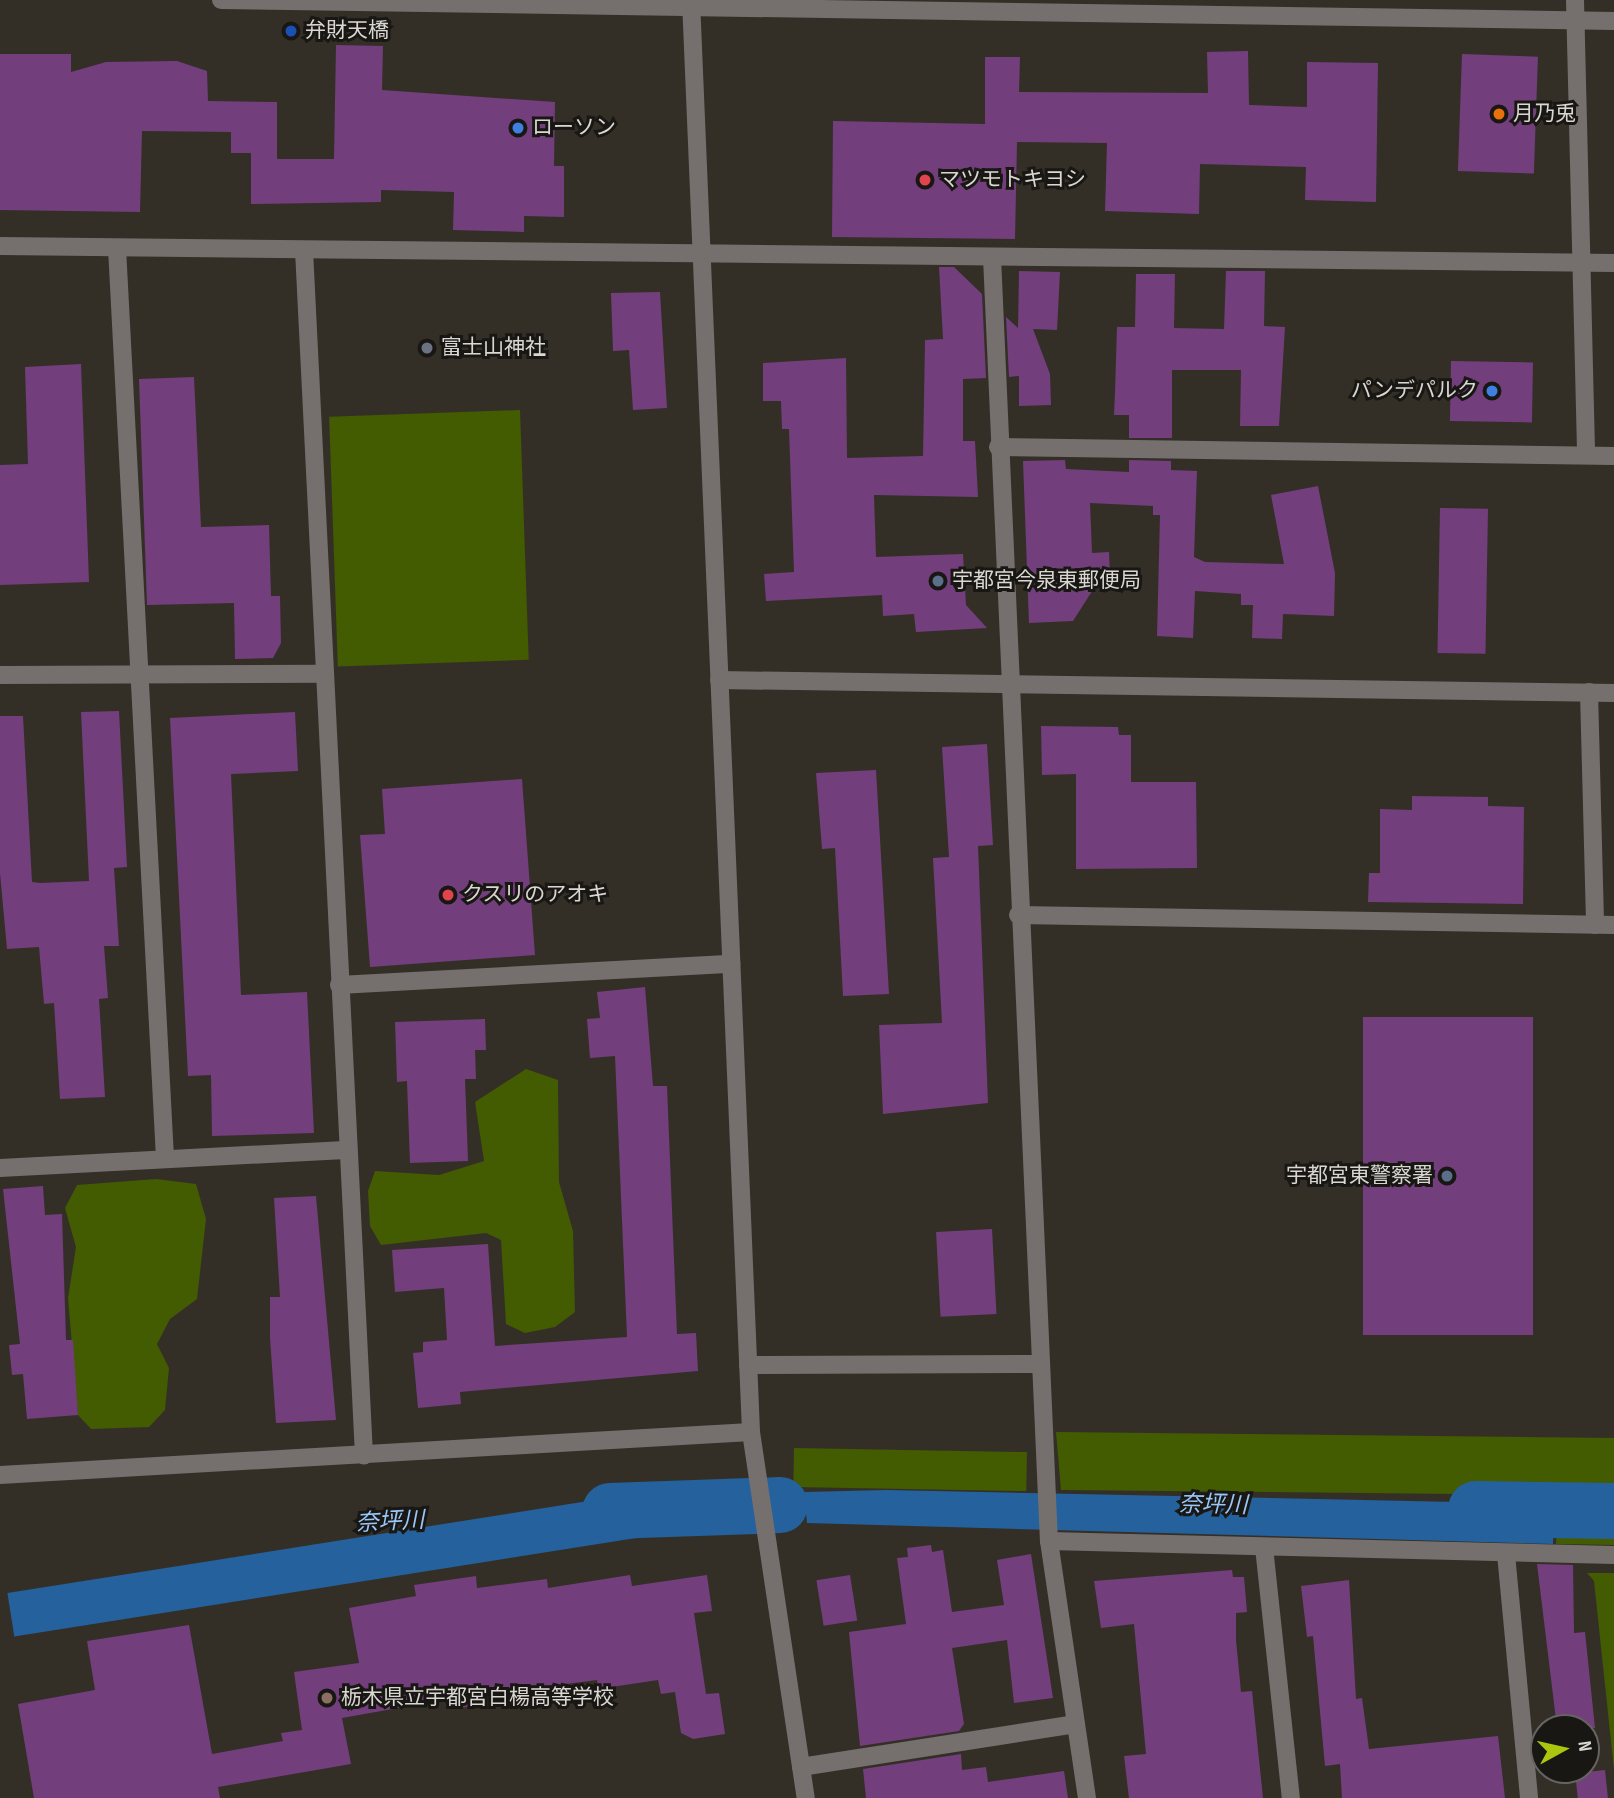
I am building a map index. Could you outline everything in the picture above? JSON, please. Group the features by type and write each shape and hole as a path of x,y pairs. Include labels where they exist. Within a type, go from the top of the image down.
{"street":[{"path":"221,0 691,3 1614,21"},
{"path":"1575,0 1586,455"},
{"path":"691,3 751,1432 806,1798"},
{"path":"0,246 1614,263"},
{"path":"117,248 165,1159"},
{"path":"304,250 346,1150 364,1456"},
{"path":"992,257 1011,684 1018,915 1049,1541 1087,1798"},
{"path":"999,447 1614,456"},
{"path":"0,675 325,674"},
{"path":"719,680 1614,693"},
{"path":"1589,692 1595,925"},
{"path":"1018,915 1614,925"},
{"path":"339,985 731,964"},
{"path":"0,1168 346,1150"},
{"path":"748,1365 1040,1364"},
{"path":"0,1475 751,1432"},
{"path":"1049,1541 1614,1555"},
{"path":"1264,1547 1292,1798"},
{"path":"1506,1554 1529,1798"},
{"path":"802,1767 1076,1724"}],"green space":[{"path":"520,410 529,660 338,667 329,417"},
{"path":"526,1069 558,1080 559,1182 573,1231 575,1312 555,1327 525,1333 506,1324 501,1240 486,1233 381,1245 370,1226 368,1191 375,1171 439,1175 484,1161 475,1102"},
{"path":"156,1179 196,1184 206,1219 197,1299 170,1319 157,1344 169,1368 165,1410 149,1427 91,1429 78,1415 68,1298 76,1247 65,1208 77,1185"},
{"path":"1056,1432 1614,1438 1614,1545 1556,1544 1558,1495 1061,1490"},
{"path":"794,1448 1027,1452 1026,1491 793,1487"},
{"path":"1587,1573 1614,1573 1614,1770 1594,1581"}],"water":[{"path":"683,1486 690,1529 14,1636 7,1593"},
{"path":"886,1490 1554,1504 1553,1544 807,1523 804,1492"}],"building":[{"path":"336,45 383,46 382,90 555,102 554,166 564,166 564,217 524,216 524,232 453,230 454,192 381,190 381,202 251,204 251,153 231,153 231,132 142,131 140,212 0,210 0,54 71,54 71,72 106,62 177,61 207,71 208,101 277,102 277,159 334,159"},
{"path":"1248,51 1249,105 1307,107 1307,62 1378,63 1376,202 1305,200 1306,167 1200,164 1199,214 1105,211 1107,143 1017,142 1015,239 832,237 833,121 985,124 985,57 1020,57 1019,92 1208,93 1207,52"},
{"name":"月乃兎","path":"1462,54 1538,57 1534,174 1458,171"},
{"path":"939,267 954,267 982,294 986,378 963,379 963,441 975,441 978,497 874,495 876,557 963,554 966,605 987,628 916,632 914,614 883,616 882,595 766,601 764,574 794,572 789,429 782,429 781,401 763,401 763,363 846,358 847,458 923,456 925,340 943,339"},
{"path":"1019,271 1060,272 1057,330 1033,329 1050,374 1051,405 1019,406 1019,376 1009,377 1006,317 1018,328"},
{"path":"1226,271 1265,271 1264,326 1285,327 1279,426 1240,426 1241,370 1172,370 1172,438 1129,438 1129,415 1114,415 1117,327 1135,327 1136,274 1175,274 1174,328 1224,329"},
{"path":"660,292 667,408 633,410 629,350 613,351 611,293"},
{"name":"パンデパルク","path":"1451,361 1533,362 1532,422 1450,421"},
{"path":"81,364 89,582 0,585 0,465 28,464 25,367"},
{"path":"194,377 201,527 269,525 271,596 280,596 281,643 273,658 235,659 234,603 147,605 139,379"},
{"path":"1065,460 1066,469 1129,472 1129,460 1171,461 1171,470 1197,471 1194,557 1205,562 1284,564 1271,495 1318,486 1335,573 1334,616 1283,614 1282,639 1252,638 1253,605 1241,605 1241,594 1195,591 1193,638 1157,636 1160,515 1153,515 1153,506 1090,503 1092,553 1109,552 1110,576 1101,577 1073,621 1029,623 1023,461"},
{"path":"1440,508 1488,509 1485,654 1437,653"},
{"path":"119,711 127,867 114,868 119,946 104,946 108,998 99,999 105,1097 60,1099 54,1003 44,1004 39,947 7,949 0,873 0,716 23,716 32,882 89,881 81,712"},
{"path":"295,712 298,771 231,774 241,995 307,992 314,1133 212,1136 211,1075 188,1076 170,718"},
{"path":"1041,726 1118,727 1119,735 1131,735 1131,782 1196,782 1197,868 1076,869 1076,774 1042,775"},
{"path":"987,744 993,845 978,846 988,1103 883,1114 879,1025 942,1023 933,858 949,857 942,747"},
{"path":"876,770 889,994 843,996 835,848 822,849 816,773"},
{"name":"クスリのアオキ","path":"522,779 535,955 370,967 360,835 385,834 382,789"},
{"path":"1412,796 1488,797 1488,806 1524,807 1523,904 1368,902 1369,873 1380,873 1380,809 1412,810"},
{"path":"645,987 653,1086 667,1086 677,1334 696,1333 698,1371 460,1392 461,1404 418,1408 413,1353 423,1352 423,1342 447,1340 444,1288 395,1292 392,1250 488,1244 495,1346 627,1337 615,1056 590,1058 587,1019 600,1018 597,992"},
{"name":"宇都宮東警察署","path":"1363,1017 1533,1017 1533,1335 1363,1335"},
{"path":"485,1019 486,1050 475,1050 476,1079 465,1079 468,1161 410,1163 407,1081 397,1082 395,1022"},
{"path":"43,1186 45,1215 62,1214 66,1340 73,1340 78,1415 27,1419 23,1374 12,1375 9,1345 20,1344 3,1189"},
{"path":"316,1196 336,1420 276,1423 270,1338 270,1297 280,1297 274,1198"},
{"path":"992,1229 996,1314 941,1317 936,1232"},
{"path":"931,1545 932,1552 943,1550 952,1612 1004,1605 997,1560 1031,1554 1053,1698 1014,1703 1007,1640 952,1648 964,1724 959,1731 860,1746 849,1632 906,1624 897,1558 908,1557 907,1548"},
{"path":"1537,1564 1573,1565 1574,1633 1585,1632 1594,1714 1555,1714"},
{"path":"1232,1570 1233,1577 1244,1577 1247,1612 1236,1613 1236,1640 1241,1692 1252,1691 1263,1798 1129,1798 1124,1756 1146,1754 1134,1624 1101,1628 1094,1581"},
{"path":"630,1575 632,1586 707,1575 712,1611 694,1613 706,1694 719,1693 725,1734 693,1739 681,1733 675,1692 661,1694 658,1680 598,1689 597,1680 473,1696 474,1706 452,1709 450,1701 432,1702 342,1718 351,1764 218,1787 220,1798 34,1798 18,1704 95,1690 87,1641 189,1625 212,1754 283,1741 281,1733 302,1730 294,1672 359,1663 349,1608 416,1596 414,1585 476,1576 477,1588 547,1579 548,1588"},
{"path":"850,1575 857,1620 824,1626 816,1580"},
{"path":"1349,1580 1356,1699 1362,1698 1369,1749 1498,1736 1505,1798 1342,1798 1340,1764 1325,1766 1313,1636 1307,1637 1301,1586"},
{"path":"961,1754 962,1770 986,1767 988,1782 1064,1771 1068,1798 866,1798 863,1769"},
{"path":"1605,1770 1608,1798 1578,1798 1576,1784 1600,1784 1600,1771"}],"waterway":[{"name":"奈坪川","path":"610,1511 780,1505"},
{"name":"奈坪川","path":"1476,1509 1614,1511"}],"place":[{"name":"弁財天橋","path":"291,31"},
{"name":"月乃兎","path":"1499,114"},
{"name":"ローソン","path":"518,128"},
{"name":"マツモトキヨシ","path":"925,180"},
{"name":"富士山神社","path":"427,348"},
{"name":"パンデパルク","path":"1492,391"},
{"name":"宇都宮今泉東郵便局","path":"938,581"},
{"name":"クスリのアオキ","path":"448,895"},
{"name":"宇都宮東警察署","path":"1447,1176"},
{"name":"栃木県立宇都宮白楊高等学校","path":"327,1698"}]}
